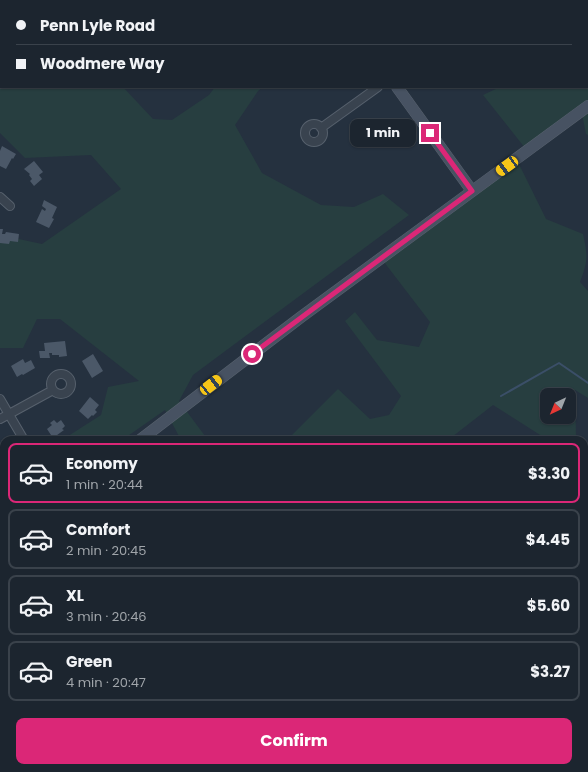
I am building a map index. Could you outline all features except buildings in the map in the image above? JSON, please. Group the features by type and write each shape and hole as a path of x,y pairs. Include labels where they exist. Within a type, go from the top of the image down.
{"street":[{"path":"321,128 377,88"},
{"path":"398,88 472,191"},
{"path":"145,436 301,317 588,106"},
{"path":"0,197 10,206"},
{"path":"0,419 53,390"},
{"path":"0,399 22,436"}],"green space":[{"path":"0,88 124,88 153,119 172,120 209,95 214,88 262,88 258,91 235,125 262,173 321,205 354,207 383,194 409,215 193,375 179,401 205,436 179,436 165,410 128,436 68,436 101,415 108,387 139,381 60,319 37,319 23,348 0,348 0,235 42,244 121,189 91,155 25,158 0,133"},
{"path":"498,88 588,88 588,135 586,134 581,109 525,148 483,95"},
{"path":"515,156 546,219 583,234 586,248 586,258 585,268 580,282 588,291 588,398 576,391 576,388 540,388 540,424 576,424 576,436 542,436 493,405 453,436 291,436 338,389 370,419 389,415 401,396 345,321 355,312 377,340 419,347 430,322 384,262"}],"waterway":[{"path":"501,396 559,363 588,383"}],"route":[{"path":"252,354 472,191 430,133"}]}
